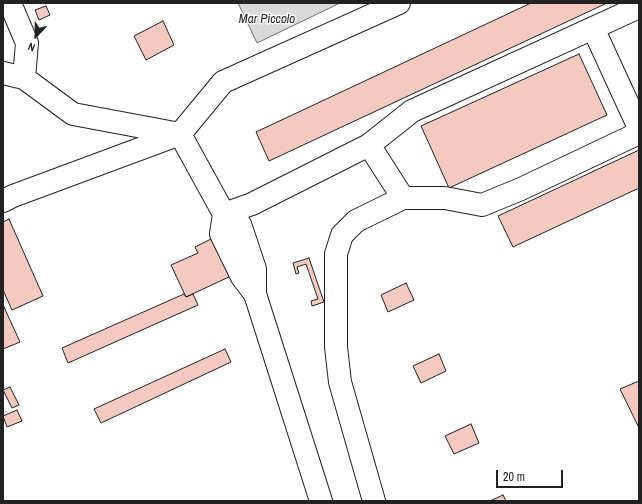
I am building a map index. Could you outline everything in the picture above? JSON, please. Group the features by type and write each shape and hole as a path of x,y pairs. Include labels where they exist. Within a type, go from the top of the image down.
{"lane":[{"path":"10,3 27,43 24,78"},
{"path":"3,201 180,134 222,82 399,3"},
{"path":"224,214 252,204 369,145 412,111 639,7"},
{"path":"593,28 639,128"},
{"path":"3,73 24,78 73,114 180,134"},
{"path":"374,501 340,382 336,347 336,254 342,235 356,221 403,198 445,198 482,205 521,189 639,133"},
{"path":"180,134 224,214 221,234 242,277 256,294 321,501"},
{"path":"369,145 403,198"}],"water":[{"name":"Mar Piccolo","path":"238,3 340,3 257,43"}],"building":[{"path":"531,3 607,3 269,161 256,132"},
{"path":"46,6 50,15 39,20 35,10"},
{"path":"163,21 174,45 146,60 134,36"},
{"path":"579,54 607,115 449,188 421,126"},
{"path":"639,150 639,188 513,247 498,216"},
{"path":"9,219 43,296 12,310 3,290 3,222"},
{"path":"213,238 231,276 186,297 171,265 198,253 195,247"},
{"path":"309,258 324,302 312,306 311,301 318,299 306,264 297,267 299,273 296,274 293,263"},
{"path":"406,283 414,300 388,312 381,295"},
{"path":"184,294 186,297 193,294 198,305 68,363 62,348"},
{"path":"4,307 20,342 3,349 3,308"},
{"path":"225,349 231,362 101,423 94,409"},
{"path":"439,354 446,371 421,383 413,366"},
{"path":"639,381 639,428 620,389"},
{"path":"10,387 19,405 12,408 3,390"},
{"path":"17,410 22,421 7,427 3,416"},
{"path":"471,424 479,443 454,454 445,436"},
{"path":"503,495 506,501 490,501"}]}
